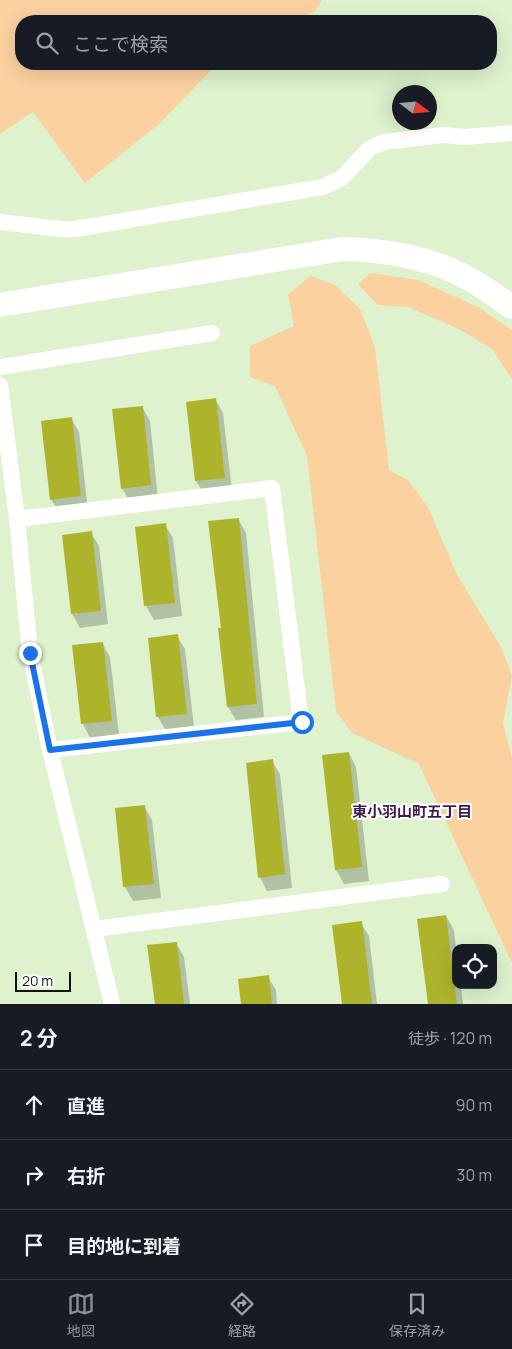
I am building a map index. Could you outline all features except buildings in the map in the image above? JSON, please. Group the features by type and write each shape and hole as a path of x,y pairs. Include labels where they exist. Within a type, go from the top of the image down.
{"street":[{"path":"0,222 75,229 322,187 342,178 370,148 384,142 443,135 465,137 512,133"},
{"path":"0,304 342,249 374,250 442,266 472,281 512,307"},
{"path":"0,367 212,333"},
{"path":"0,385 17,519 30,653 50,750 95,928 112,1004"},
{"path":"17,519 272,488 302,722 50,750"},
{"path":"95,928 442,884"}],"shaded area":[{"path":"0,0 322,0 314,12 306,15 15,15 15,70 211,70 159,124 85,183 33,112 0,134"},
{"path":"371,273 418,280 478,307 512,330 512,379 492,349 461,330 408,307 378,305 358,284"},
{"path":"310,276 335,285 360,309 375,348 389,470 409,481 429,509 456,573 501,647 512,676 503,723 512,758 512,963 419,764 352,733 336,711 307,456 275,386 250,377 250,346 294,326 288,295"}],"district":[{"name":"東小羽山町五丁目","path":"412,812"}],"route":[{"path":"30,653 50,750 302,722"}]}
